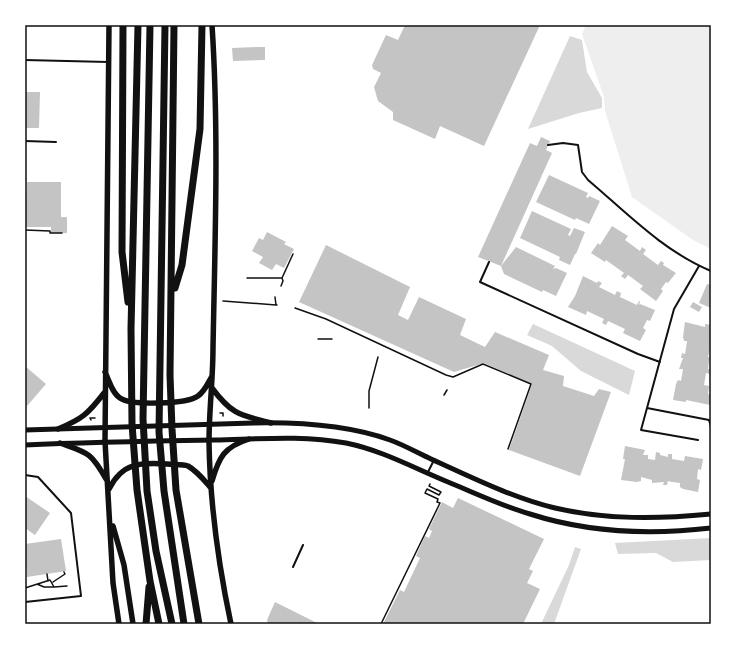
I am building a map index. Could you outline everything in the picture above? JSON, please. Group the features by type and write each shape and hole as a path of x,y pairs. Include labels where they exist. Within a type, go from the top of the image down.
{"highway":[{"path":"124,25 122,252 131,329"},
{"path":"138,25 131,329 132,424 137,490 150,581 159,624"},
{"path":"150,25 143,419 147,491 156,551 172,624"},
{"path":"165,25 159,432 164,491 184,624"},
{"path":"174,25 170,375 172,429 176,490 199,624"},
{"path":"172,296 182,266 200,129 202,25"},
{"path":"146,624 150,581"}],"main road":[{"path":"109,25 104,393 105,441 113,583 119,624"},
{"path":"212,25 216,94 213,373 209,440 211,488 217,555 231,624"},
{"path":"104,370 116,394 121,399 133,402 187,401 198,396 205,389 213,373"},
{"path":"212,388 225,405 234,412 271,422"},
{"path":"58,429 80,420 91,411 104,393"},
{"path":"211,488 217,465 221,457 236,443 249,439"},
{"path":"60,443 77,449 94,458 108,482"},
{"path":"108,490 123,470 134,465 158,464 187,466 195,471 211,488"},
{"path":"110,515 124,565 133,624"}],"street":[{"path":"25,430 271,422 354,431 390,440 527,500 579,512 634,518 711,514"},
{"path":"25,445 105,441 316,439 346,443 382,454 529,514 580,527 636,532 711,528"}],"lane":[{"path":"25,60 109,62"},
{"path":"25,141 56,142"},
{"path":"548,145 563,143 578,145 582,172 588,180 640,226 699,266 711,271"},
{"path":"489,262 480,282 638,354 660,362"},
{"path":"698,440 641,430 674,310 699,266"},
{"path":"647,408 709,420 711,427"},
{"path":"427,473 434,460"},
{"path":"25,475 38,477 71,513 81,596 25,602"},
{"path":"293,567 303,545"}],"path":[{"path":"25,230 62,233"},
{"path":"281,286 283,281 282,278 293,254"},
{"path":"247,278 282,278"},
{"path":"222,301 277,305 275,297"},
{"path":"295,308 326,319 446,375 453,377 483,364 531,384 508,449"},
{"path":"318,339 332,339"},
{"path":"369,408 369,391 378,357"},
{"path":"444,395 447,390"},
{"path":"220,413 223,413 223,416"},
{"path":"91,420 90,418 95,418"},
{"path":"381,624 440,503 437,502 438,500 425,494 427,489 439,495 441,492 429,486 430,484"},
{"path":"25,583 26,588 48,581 53,582 65,574 64,572"},
{"path":"47,574 48,581"},
{"path":"53,582 54,587"},
{"path":"36,584 44,587 67,586"}],"shaded area":[{"path":"586,25 711,25 711,249 693,240 632,197 605,111 604,97 582,34"},
{"path":"570,36 582,40 587,72 602,98 602,108 579,113 528,129"},
{"path":"533,324 635,371 629,395 581,371 552,346 527,335"},
{"path":"711,538 711,560 673,562 656,553 618,554 615,543"},
{"path":"575,547 581,549 554,624 541,624 569,565"}],"building":[{"path":"405,25 540,25 484,146 440,126 435,139 393,120 393,112 378,101 374,87 381,73 373,69 372,65 386,35 398,40"},
{"path":"265,47 265,60 233,61 232,48"},
{"path":"25,92 40,92 39,128 25,128"},
{"path":"541,137 550,141 546,150 552,153 501,266 478,257 530,143 537,146"},
{"path":"549,175 588,193 586,197 588,198 589,196 600,201 589,224 576,218 575,220 536,202"},
{"path":"27,182 61,182 61,217 67,217 67,233 51,233 51,227 25,227"},
{"path":"532,211 571,229 568,235 570,236 574,228 585,232 570,265 559,260 560,257 520,238"},
{"path":"612,226 628,236 625,240 640,251 642,247 646,250 643,254 658,265 661,261 664,263 663,265 676,273 661,289 663,291 656,301 640,289 643,286 628,275 625,279 621,276 624,273 606,260 605,262 591,253 598,243 600,245"},
{"path":"267,232 286,242 284,244 294,249 284,268 276,264 272,270 259,263 263,257 252,251 259,238 263,240"},
{"path":"326,245 410,287 398,315 408,320 419,297 466,319 460,335 485,347 495,332 549,355 543,370 564,376 563,386 594,396 599,389 611,392 580,476 509,450 532,384 484,363 454,372 299,302"},
{"path":"516,247 555,266 553,269 556,268 567,273 556,296 543,290 542,292 504,274 501,266"},
{"path":"583,276 597,283 598,281 602,283 599,287 615,295 617,291 621,293 620,297 637,305 640,301 639,305 640,304 655,310 650,321 647,320 643,328 646,330 640,341 623,333 625,329 608,321 606,325 602,323 604,319 587,311 586,315 568,307 575,296"},
{"path":"707,284 711,285 711,308 699,303"},
{"path":"693,302 702,307 699,312 690,307"},
{"path":"685,322 705,327 705,324 711,325 711,346 708,357 711,358 711,362 709,361 708,369 711,369 710,374 706,373 704,385 709,386 708,394 711,395 710,405 686,400 686,402 673,400 676,384 678,380 681,381 683,369 679,369 683,358 681,358 682,353 685,354 687,341 684,341 683,337"},
{"path":"25,366 46,384 27,406 25,404"},
{"path":"625,446 645,450 643,455 648,455 648,459 655,460 656,452 660,453 660,455 668,457 668,454 672,454 672,459 684,461 685,456 703,459 701,470 698,469 697,479 700,480 698,492 683,489 680,487 680,483 668,481 667,485 663,485 664,482 652,483 652,480 641,477 641,481 637,482 621,480 625,459 623,459"},
{"path":"25,496 50,513 35,535 25,528"},
{"path":"458,498 544,539 529,569 533,571 527,583 540,589 523,624 383,624 400,590 404,592 420,558 416,556 425,536 429,538 432,531 429,529 442,502 453,508"},
{"path":"61,539 66,571 27,577 25,544"},
{"path":"275,602 319,624 268,624 267,620"}]}
